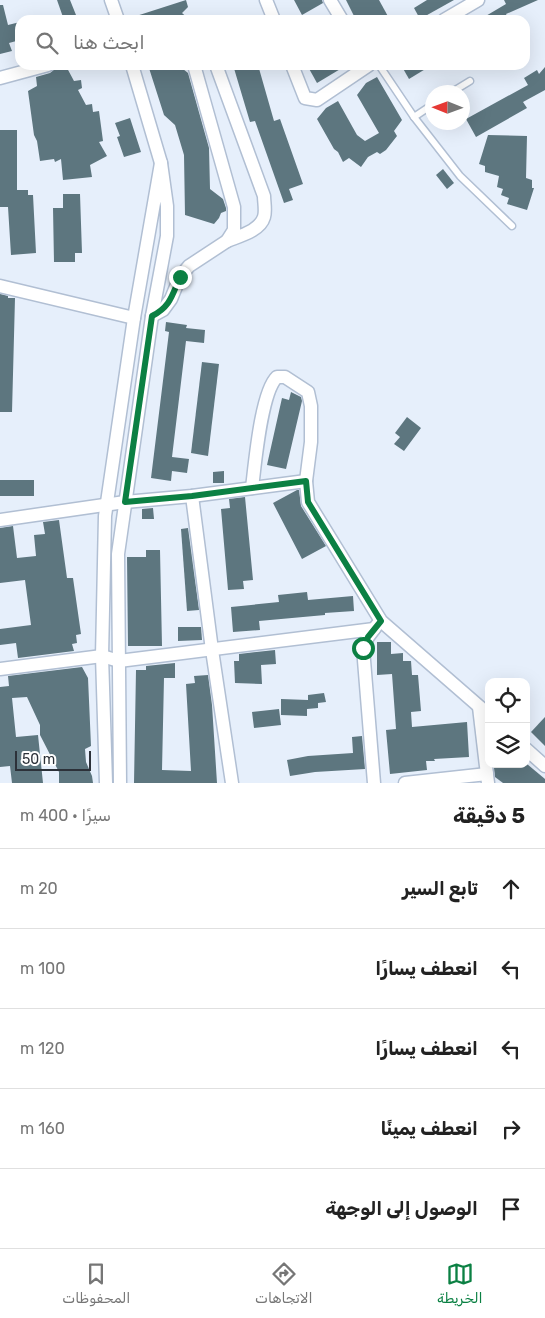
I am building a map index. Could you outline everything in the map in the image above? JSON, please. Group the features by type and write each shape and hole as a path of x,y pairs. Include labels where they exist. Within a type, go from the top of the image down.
{"street":[{"path":"111,0 116,15"},
{"path":"266,0 272,15"},
{"path":"330,0 338,15"},
{"path":"452,15 478,0"},
{"path":"0,78 30,70"},
{"path":"120,783 118,554 152,316 167,236 168,206 161,163 133,70"},
{"path":"195,70 234,207 234,230 228,241"},
{"path":"152,316 164,310 180,277 189,266 228,241 246,234 260,225 264,216 264,196 218,70"},
{"path":"294,70 305,98 317,100 362,70"},
{"path":"106,783 102,656 106,506 134,318 161,163"},
{"path":"0,286 134,318"},
{"path":"252,488 266,399 272,382 277,377 285,377 308,392 311,406 311,442 306,481 308,502 377,625 484,711 488,778 405,783"},
{"path":"0,520 125,502 192,496 306,481"},
{"path":"192,496 232,783"},
{"path":"0,669 102,656 118,661 212,650 377,625"},
{"path":"374,783 363,648 377,625"},
{"path":"530,753 545,766"}],"lane":[{"path":"382,70 414,118 460,176 512,226"},
{"path":"463,85 470,81"},
{"path":"414,118 425,110"}],"building":[{"path":"57,0 70,0 76,15 62,15"},
{"path":"186,0 188,7 182,13 184,15 139,15"},
{"path":"294,0 322,0 323,3 302,15"},
{"path":"346,0 379,0 387,15 354,15"},
{"path":"427,0 454,0 427,15 418,15 414,8"},
{"path":"504,0 538,0 506,15 487,15 506,4"},
{"path":"0,5 3,5 8,25 15,23 15,41 9,43 12,51 0,54"},
{"path":"545,67 545,90 523,102 527,108 476,137 470,126 470,117 528,85 524,78 537,70 539,74"},
{"path":"54,70 68,70 74,81 81,80 82,88 78,90 86,105 92,104 93,112 99,111 103,141 99,142 107,156 90,165 92,177 63,180 61,159 55,162 54,159 40,161 37,141 34,135 28,91 37,86 36,77"},
{"path":"150,70 184,70 188,73 209,148 210,189 223,199 226,208 226,211 221,213 214,224 185,215 184,155 175,125 164,115"},
{"path":"234,70 259,70 274,121 280,119 303,184 289,189 293,200 284,203 255,121 250,122"},
{"path":"310,70 339,70 317,83"},
{"path":"404,70 424,70 409,79"},
{"path":"377,77 402,120 394,131 397,136 386,150 380,154 377,152 368,157 361,167 349,158 343,162 317,119 326,108 338,101 357,135 365,141 379,133 357,95 366,83"},
{"path":"130,118 141,152 124,157 117,137 120,136 115,123"},
{"path":"0,130 17,130 17,190 28,190 28,195 33,195 36,253 11,255 8,207 0,207"},
{"path":"488,135 527,136 526,178 532,180 532,188 534,188 527,210 507,204 509,198 501,195 503,189 497,187 499,176 485,172 485,166 479,164"},
{"path":"443,169 454,183 447,189 436,175"},
{"path":"63,194 80,194 82,253 75,253 75,262 54,262 53,208 63,208"},
{"path":"0,294 8,296 8,298 15,298 12,412 0,412"},
{"path":"166,322 187,325 186,328 205,330 204,343 186,341 172,457 189,459 187,473 172,471 171,481 151,478 169,332 165,331"},
{"path":"202,362 219,364 208,456 191,453"},
{"path":"291,392 301,397 302,401 286,469 267,465 282,398 289,400"},
{"path":"407,417 421,428 404,451 394,444 400,437 395,433"},
{"path":"224,471 224,483 213,483 213,472"},
{"path":"0,480 34,480 34,496 0,496"},
{"path":"299,490 301,506 326,546 302,559 273,503"},
{"path":"245,497 253,580 243,581 244,589 228,590 221,509 230,508 229,499"},
{"path":"153,508 154,519 142,519 142,509"},
{"path":"59,520 67,578 73,578 81,634 76,635 77,643 72,644 74,651 18,658 16,643 0,645 0,629 31,625 25,580 0,583 0,528 13,526 17,558 36,556 34,535 45,534 43,522"},
{"path":"188,528 199,610 187,611 181,529"},
{"path":"146,550 160,550 162,646 128,646 127,557 146,557"},
{"path":"307,592 308,600 353,596 354,611 259,621 260,630 233,632 231,607 279,602 278,595"},
{"path":"178,627 201,627 202,640 178,641"},
{"path":"377,642 391,642 391,654 403,653 403,661 411,661 412,675 418,675 421,711 411,712 412,727 467,722 469,757 434,759 435,761 426,761 427,770 390,774 386,730 396,729 392,674 377,675"},
{"path":"275,650 276,664 261,665 262,684 235,683 234,661 239,661 239,654"},
{"path":"175,663 175,678 164,678 162,770 191,771 186,684 195,683 194,676 208,675 217,783 134,783 136,670 146,670 146,666"},
{"path":"82,667 88,678 91,746 85,749 86,762 93,783 59,783 59,772 40,735 40,725 27,697 12,698 16,737 38,735 43,783 12,783 10,766 0,767 0,687 9,686 8,676"},
{"path":"324,693 326,702 318,703 318,708 307,709 307,716 281,715 281,699 308,700 308,695"},
{"path":"279,709 281,725 254,728 252,712"},
{"path":"545,717 545,746 531,732"},
{"path":"362,736 365,769 315,772 290,776 287,760 308,756 353,753 352,737"},
{"path":"530,766 545,779 545,783 503,783 495,777 494,768"}],"route":[{"path":"180,277 164,310 152,316 125,502 192,496 306,481 308,502 381,621 368,637 363,648"}]}
